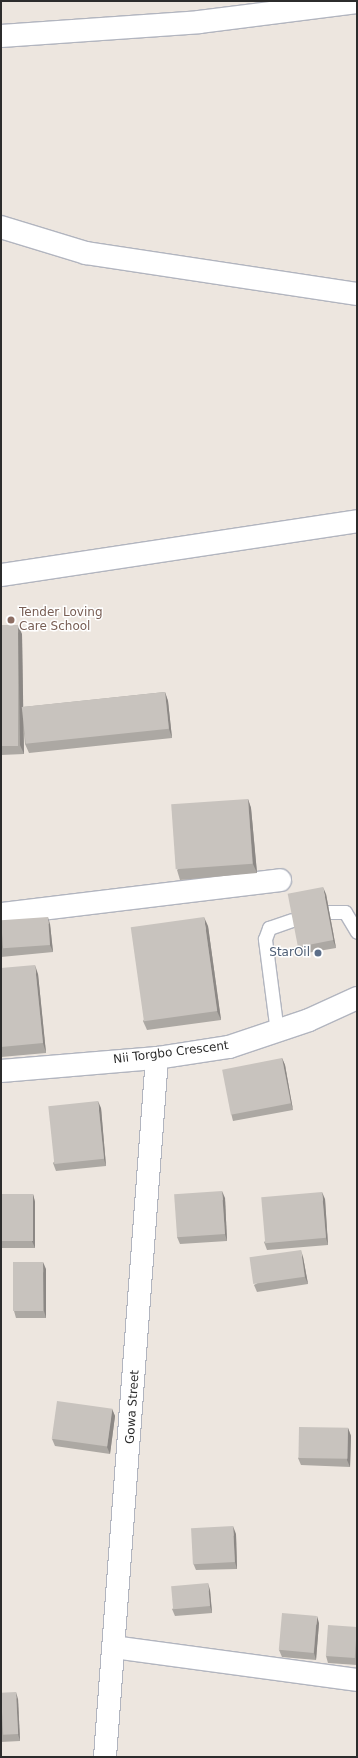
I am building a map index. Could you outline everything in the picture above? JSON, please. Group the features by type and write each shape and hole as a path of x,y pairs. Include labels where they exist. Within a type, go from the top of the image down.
{"street":[{"path":"1,36 199,22 357,2"},
{"path":"1,227 86,253 357,294"},
{"path":"1,575 357,521"},
{"path":"1,914 280,880"},
{"name":"Nii Torgbo Crescent","path":"1,1071 157,1058 229,1047 277,1032 357,998"},
{"name":"Gowa Street","path":"105,1757 157,1058"},
{"path":"114,1647 357,1680"}],"lane":[{"path":"327,912 345,912 357,932"},
{"path":"277,1032 265,939 269,928 292,920"}],"building":[{"path":"1,625 18,625 18,746 1,746"},
{"path":"165,692 169,729 26,744 22,707"},
{"path":"248,799 253,864 176,869 171,804"},
{"path":"323,887 333,940 298,947 288,894"},
{"path":"48,917 50,945 3,948 1,920"},
{"path":"204,917 217,1011 144,1021 131,927"},
{"path":"35,965 43,1043 1,1047 1,968"},
{"path":"282,1058 291,1103 231,1115 222,1070"},
{"path":"98,1101 104,1159 54,1164 48,1106"},
{"path":"222,1191 225,1234 177,1237 174,1194"},
{"path":"322,1192 326,1238 265,1243 261,1197"},
{"path":"1,1194 33,1194 33,1241 1,1241"},
{"path":"301,1250 305,1277 253,1284 250,1257"},
{"path":"13,1262 43,1262 43,1311 13,1311"},
{"path":"57,1401 112,1409 107,1446 52,1439"},
{"path":"299,1427 348,1428 347,1459 298,1458"},
{"path":"233,1526 235,1562 193,1564 191,1528"},
{"path":"208,1583 210,1606 173,1609 171,1586"},
{"path":"282,1613 317,1616 314,1653 279,1650"},
{"path":"328,1625 357,1627 355,1658 326,1656"},
{"path":"16,1692 18,1734 3,1735 1,1693"}],"place":[{"name":"Tender Loving Care School","path":"11,620"},
{"name":"StarOil","path":"318,953"}]}
